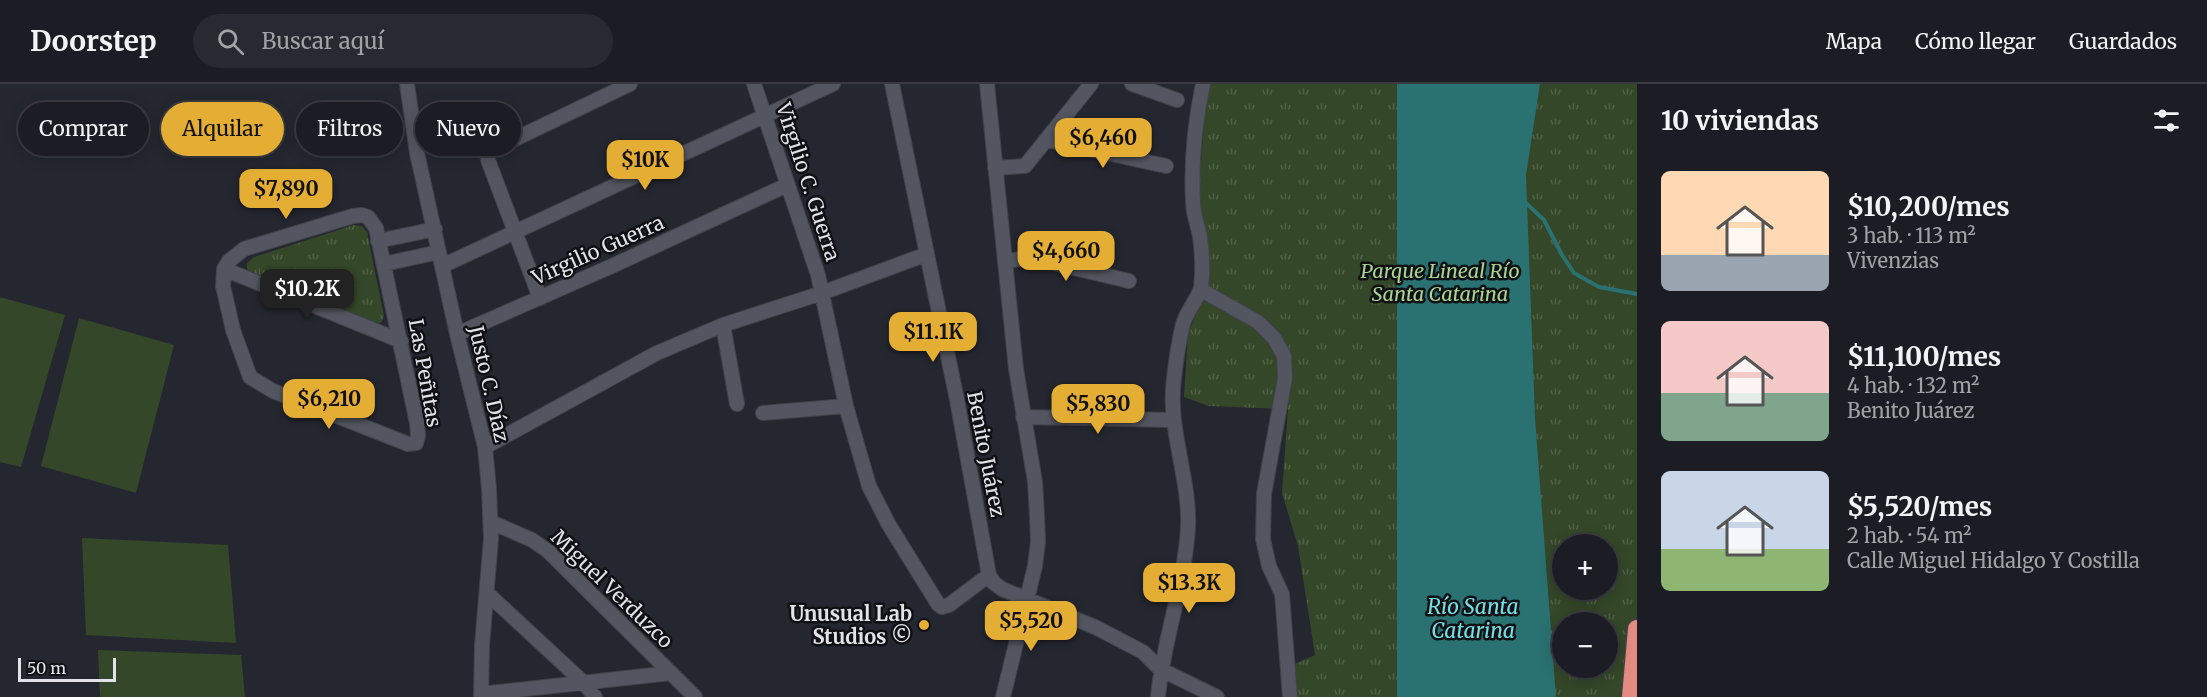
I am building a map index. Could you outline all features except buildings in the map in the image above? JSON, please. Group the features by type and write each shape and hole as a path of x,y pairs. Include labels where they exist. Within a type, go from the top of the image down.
{"highway":[{"path":"1631,697 1637,629"}],"street":[{"name":"Justo C. Díaz","path":"407,84 417,153 435,229 441,266 485,447 491,522 481,696"},
{"path":"540,298 487,154 630,84"},
{"name":"Virgilio C. Guerra","path":"754,84 818,275 846,406 869,486 889,525 936,602 942,607 989,575"},
{"path":"441,266 833,84"},
{"name":"Benito Juárez","path":"892,84 989,575"},
{"path":"987,84 1016,369 1035,482 1038,533 1035,566 1028,600 1003,697"},
{"path":"995,168 1025,166 1091,84"},
{"path":"1132,84 1177,100"},
{"path":"1158,697 1160,669 1180,578 1188,527 1184,484 1173,420 1173,380 1183,324 1190,306 1201,290 1200,239 1192,204 1196,125 1203,84"},
{"path":"1047,140 1166,166"},
{"name":"Virgilio Guerra","path":"457,334 787,185"},
{"name":"Las Peñitas","path":"353,216 368,217 376,228 384,264 417,423 418,436 416,443 412,444 273,391 250,377 233,330 222,286 224,269 235,254 244,249 353,216"},
{"path":"378,241 435,229"},
{"path":"384,264 439,252"},
{"path":"485,447 657,353 723,325 927,254"},
{"path":"1005,262 1028,257 1129,281"},
{"path":"224,269 401,341"},
{"path":"1201,290 1258,322 1274,338 1284,356 1285,378 1264,494 1263,538 1269,566 1282,594 1290,697"},
{"path":"723,325 737,404"},
{"path":"763,413 846,406"},
{"path":"1023,417 1173,420"},
{"name":"Miguel Verduzco","path":"491,522 532,540 548,551 695,697"},
{"path":"989,575 1002,589 1095,627 1143,652 1160,669 1217,697"},
{"path":"487,593 584,683 595,697"},
{"path":"481,696 670,673"}],"green space":[{"name":"Parque Lineal Río Santa Catarina","path":"1210,84 1637,84 1637,697 1293,697 1295,664 1315,655 1298,546 1282,493 1288,409 1209,406 1184,397 1188,335 1206,285 1198,200 1205,111"},
{"path":"354,225 362,226 367,232 384,316 381,323 373,323 252,274 247,269 247,263 254,257"},
{"path":"0,297 65,315 21,467 0,462"},
{"path":"79,318 174,345 136,493 41,466"},
{"path":"82,538 228,545 236,643 86,635"},
{"path":"98,650 241,655 245,697 100,697"}],"water":[{"name":"Río Santa Catarina","path":"1397,84 1540,84 1526,175 1535,418 1552,644 1552,678 1555,678 1556,697 1397,697"}],"waterway":[{"path":"1525,202 1544,220 1574,273 1599,287 1637,294"}],"place":[{"name":"Unusual Lab Studios ©","path":"924,625"}]}
